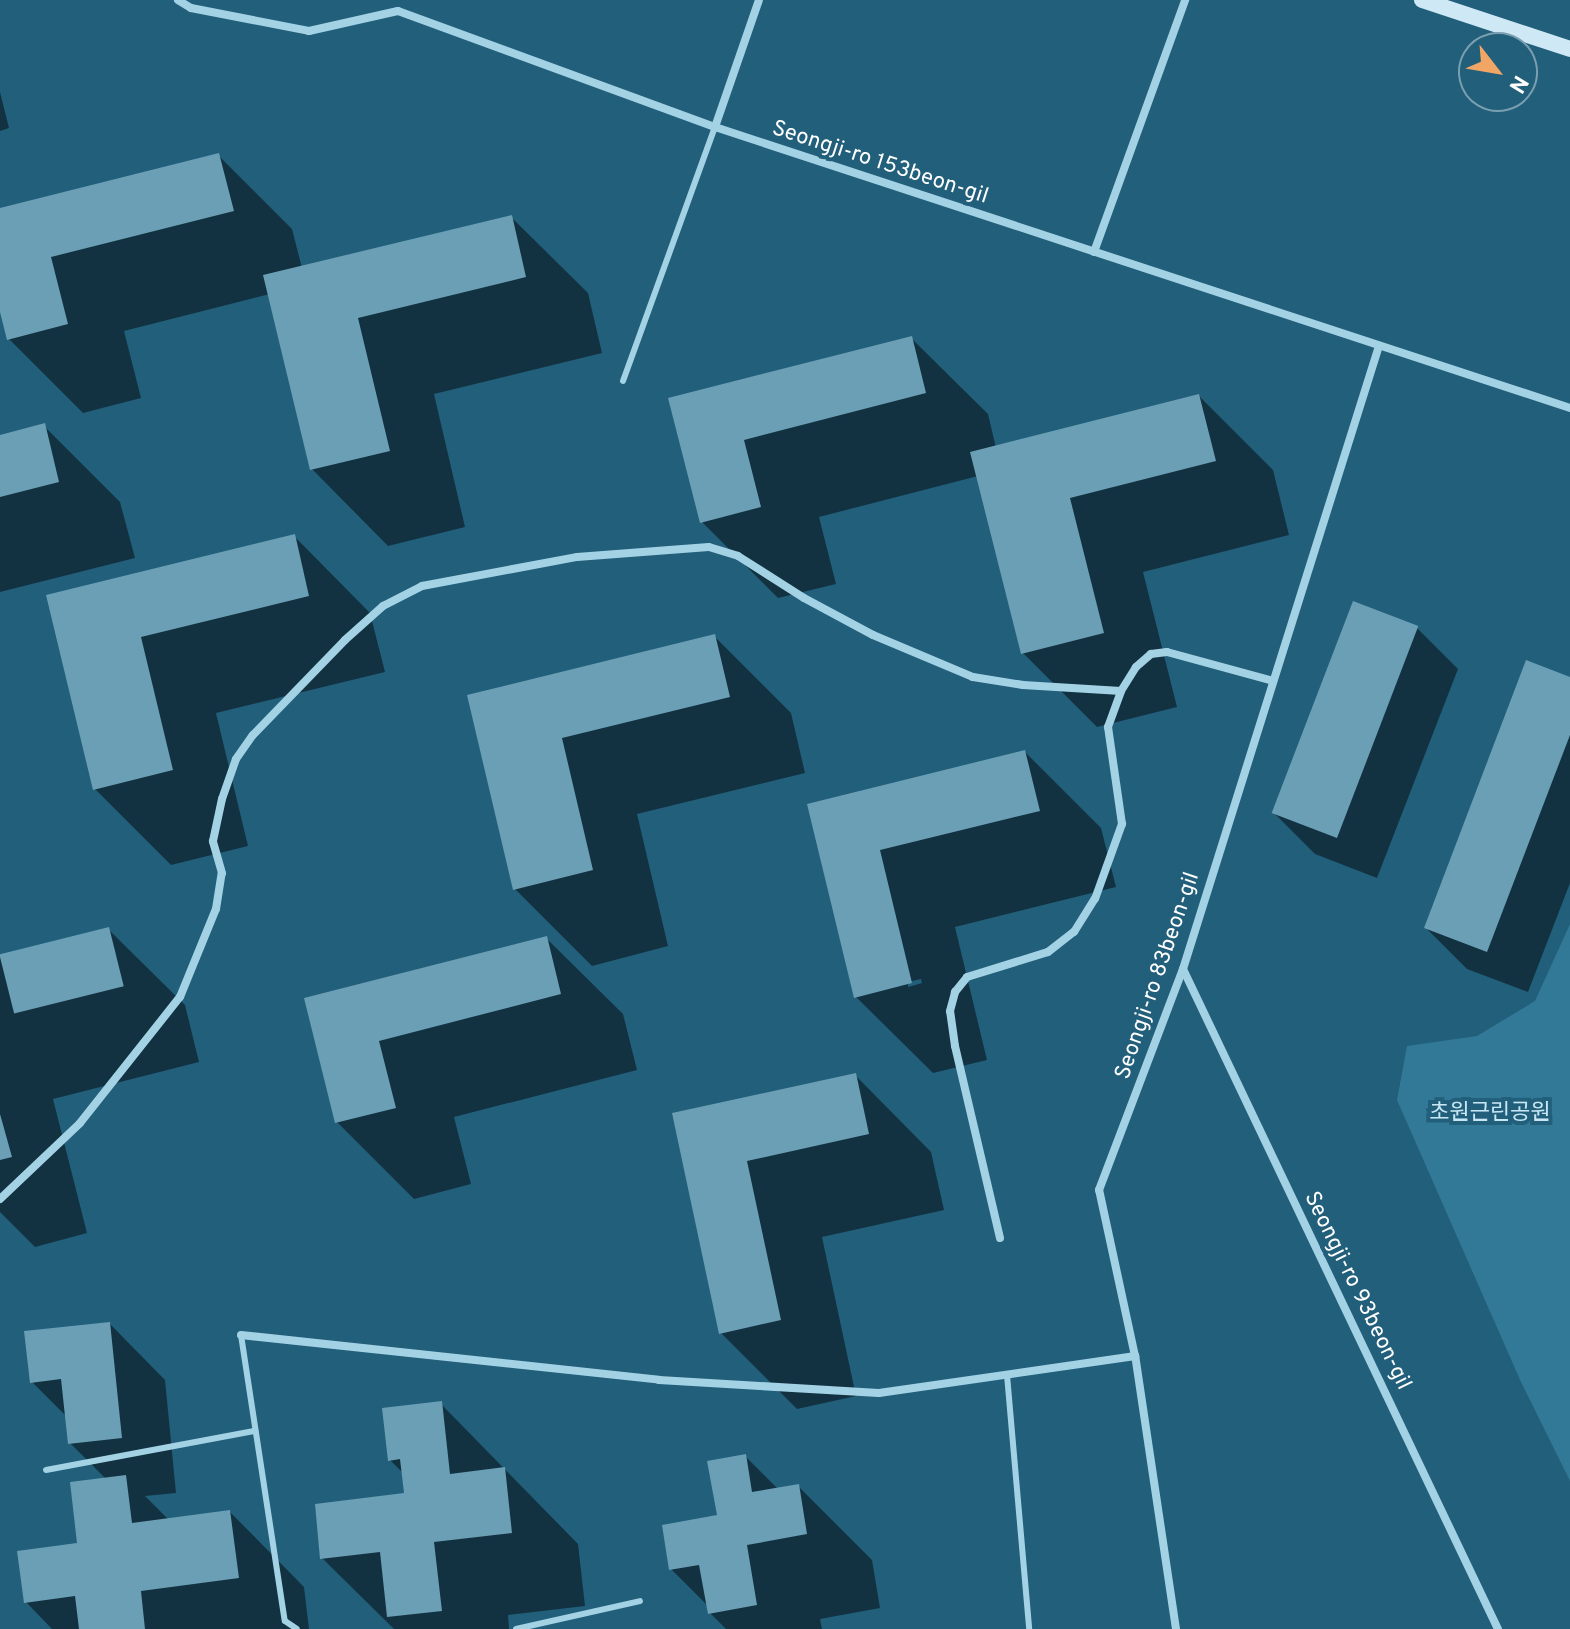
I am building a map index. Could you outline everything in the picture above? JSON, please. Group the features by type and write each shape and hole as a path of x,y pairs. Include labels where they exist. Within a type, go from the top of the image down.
{"main road":[{"path":"1422,0 1570,49"}],"street":[{"name":"Seongji-ro 153beon-gil","path":"178,0 191,8 309,31 398,11 715,127 1570,408"},
{"path":"715,127 759,0"},
{"path":"1094,252 1185,0"},
{"name":"Seongji-ro 83beon-gil","path":"1176,1629 1135,1356 1099,1190 1183,969 1379,346"},
{"path":"0,1199 80,1123 180,997 216,909 222,873 213,841 222,799 236,759 253,735 345,640 383,606 422,586 577,557 709,547 738,556 804,598 873,635 973,677 1023,685 1121,691"},
{"path":"1000,1238 950,1011 955,992 967,977 1048,952 1074,932 1095,899 1122,824 1108,727 1121,691 1136,667 1151,654 1167,652 1273,681"},
{"name":"Seongji-ro 93beon-gil","path":"1183,969 1498,1629"},
{"path":"241,1335 659,1380 879,1393 1135,1356"}],"lane":[{"path":"623,381 715,127"},
{"path":"241,1335 285,1621 297,1629"},
{"path":"1007,1375 1029,1629"},
{"path":"46,1470 255,1431"},
{"path":"516,1629 640,1601"}],"green space":[{"name":"초원근린공원","path":"1570,924 1570,1481 1521,1382 1397,1100 1407,1046 1477,1036 1535,1001"}],"building":[{"path":"219,153 234,211 51,257 68,324 7,340 0,312 0,208"},
{"path":"512,215 526,277 358,318 390,451 310,470 263,275"},
{"path":"912,336 926,393 744,440 761,507 700,523 668,398"},
{"path":"1199,394 1216,461 1070,498 1104,633 1021,654 970,452"},
{"path":"45,423 59,482 0,497 0,435"},
{"path":"295,534 309,596 141,637 173,770 93,790 46,595"},
{"path":"1353,601 1418,626 1337,838 1272,813"},
{"path":"715,634 730,697 562,738 593,870 513,890 467,695"},
{"path":"1526,660 1570,677 1570,735 1487,952 1424,928"},
{"path":"1025,750 1040,811 880,850 912,983 854,998 807,804"},
{"path":"109,927 124,986 14,1014 0,954"},
{"path":"547,936 561,994 379,1041 396,1108 335,1123 304,998"},
{"path":"856,1073 869,1134 747,1161 781,1320 719,1334 672,1113"},
{"path":"0,1114 12,1157 0,1160"},
{"path":"110,1322 122,1438 68,1444 61,1379 30,1383 24,1331"},
{"path":"442,1401 450,1474 505,1467 512,1533 434,1542 442,1611 387,1617 380,1552 320,1559 315,1504 404,1493 400,1459 388,1461 382,1408"},
{"path":"746,1454 752,1492 799,1484 807,1534 747,1545 757,1605 708,1614 699,1565 669,1570 662,1525 717,1515 707,1461"},
{"path":"126,1475 132,1523 230,1510 239,1578 141,1591 145,1629 79,1629 75,1596 24,1603 17,1551 77,1543 70,1482"}]}
